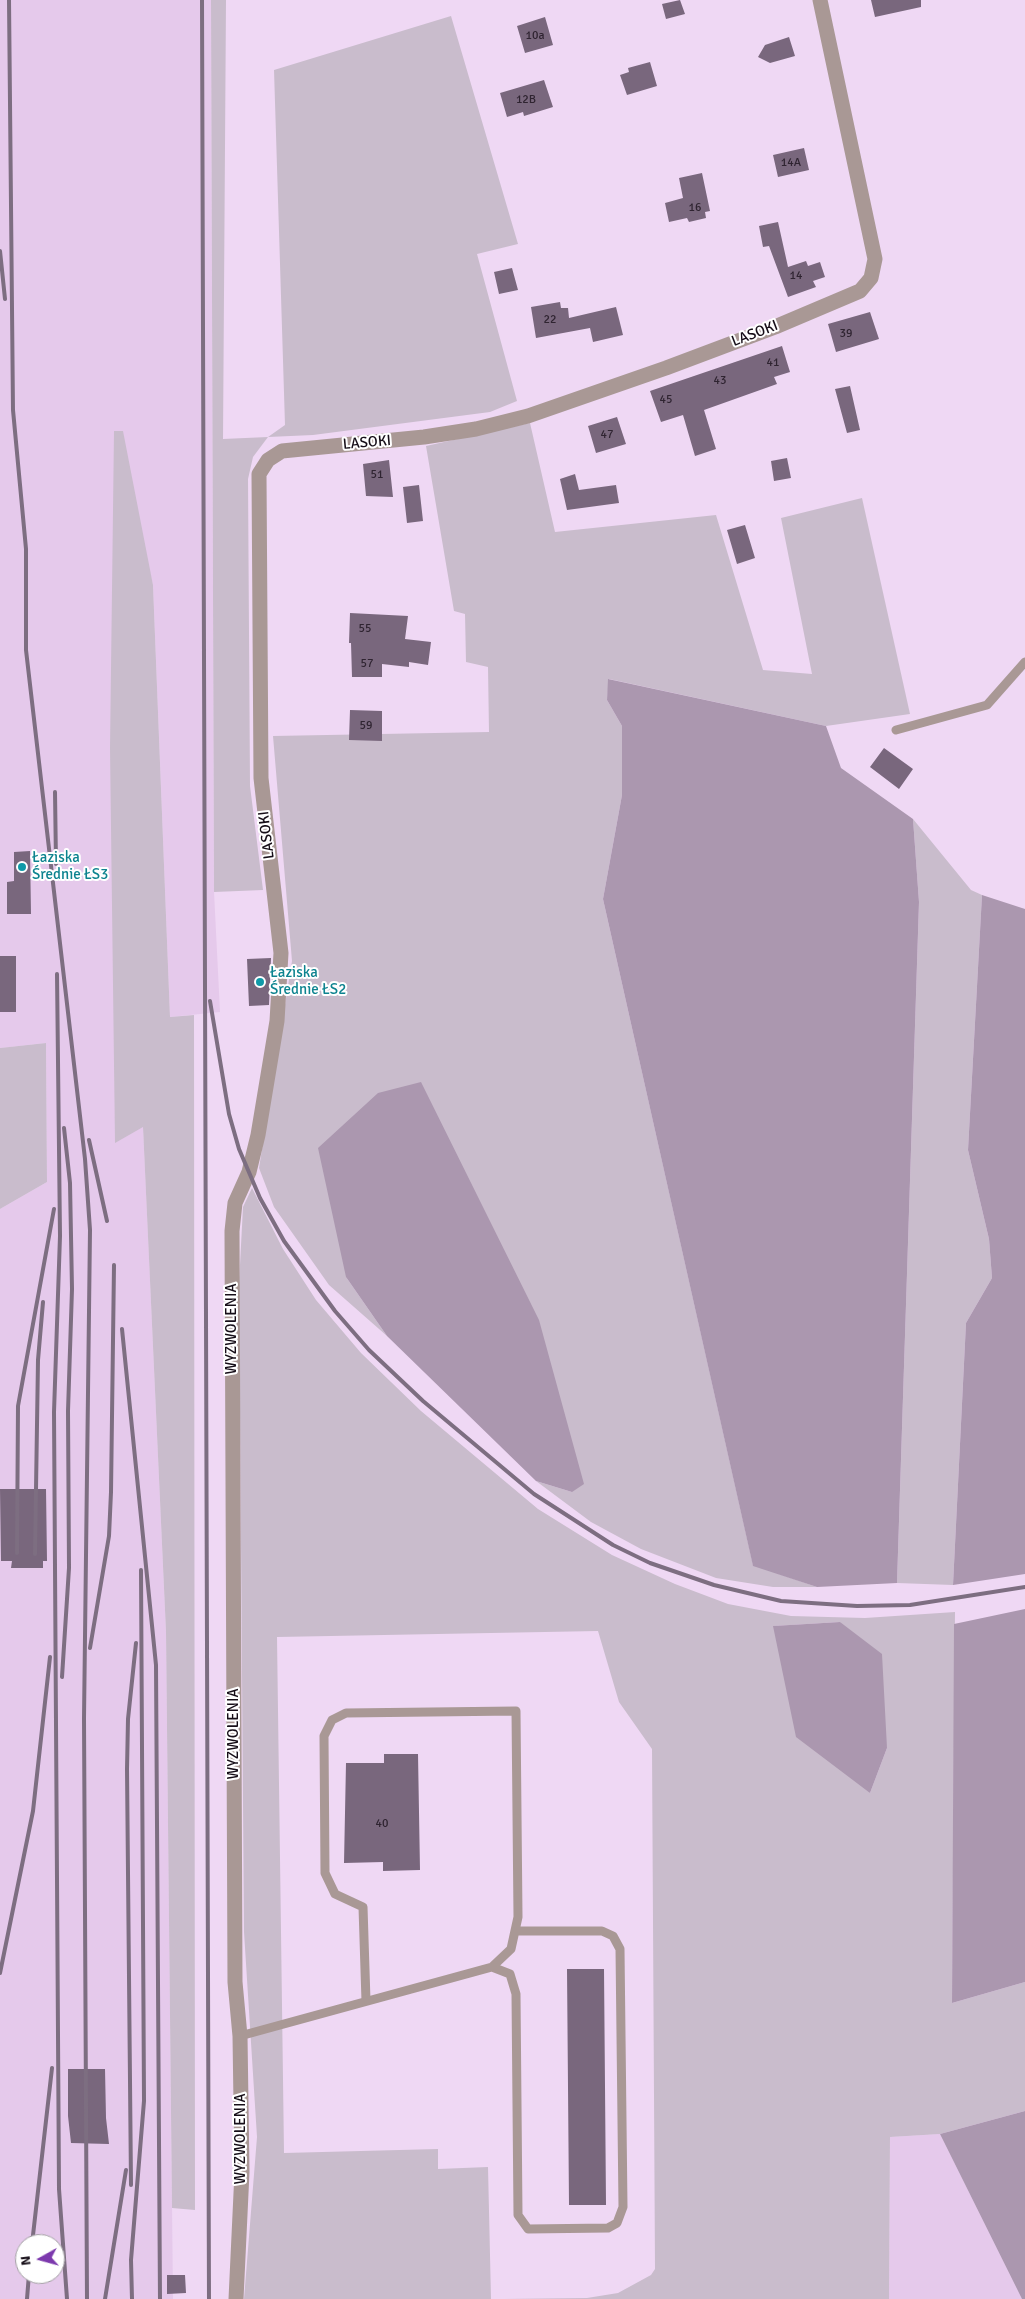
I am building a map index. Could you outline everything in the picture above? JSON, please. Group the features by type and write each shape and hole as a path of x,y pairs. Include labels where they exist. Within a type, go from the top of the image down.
{"street":[{"name":"LASOKI","path":"249,1172 277,1021 281,953 261,778 259,474 268,460 282,451 424,437 476,429 528,416 684,361 860,291 870,278 875,259 820,0"},
{"name":"WYZWOLENIA","path":"236,2299 242,2172 240,2036 235,1982 232,1231 235,1204 249,1172"}],"lane":[{"path":"896,730 987,705 1025,662"},
{"path":"240,2036 492,1968 511,1949 518,1917 516,1711 346,1713 332,1720 324,1736 325,1873 336,1894 363,1907 366,2001"},
{"path":"492,1968 510,1974 516,1994 518,2215 528,2229 608,2228 617,2223 622,2207 620,1949 613,1936 602,1931 515,1931"}],"shaded area":[{"path":"0,0 211,0 214,892 220,1012 170,1017 153,585 114,431 115,1142 143,1126 166,1632 173,2299 0,2299 0,1209 47,1182 46,1043 0,1048"},
{"path":"211,0 226,0 223,439 268,437 253,457 248,479 250,786 263,890 214,892"},
{"path":"451,16 518,244 477,254 517,401 490,412 313,435 268,437 285,425 274,70"},
{"path":"530,423 555,532 716,515 763,670 812,674 781,518 862,498 910,714 826,726 609,679 607,700 622,726 622,795 603,899 753,1565 817,1587 773,1587 716,1578 641,1549 591,1522 536,1481 572,1492 346,1277 387,1336 329,1285 274,1207 259,1168 292,961 273,736 489,732 488,667 466,662 465,614 454,611 426,446"},
{"path":"114,431 123,431 153,585 170,1017 194,1015 195,2210 172,2208 166,1632 143,1127 115,1143 110,748"},
{"path":"608,679 826,726 841,768 913,819 919,902 897,1583 817,1587 753,1566 603,899 622,795 622,726 607,700"},
{"path":"913,819 971,890 982,895 968,1150 989,1239 992,1278 966,1323 953,1585 897,1583 919,902"},
{"path":"982,895 1025,909 1025,1574 953,1585 966,1323 992,1278 989,1239 968,1150"},
{"path":"46,1043 47,1182 0,1209 0,1048"},
{"path":"421,1082 539,1320 584,1484 572,1492 536,1481 387,1336 346,1277 318,1148 378,1093"},
{"path":"252,1188 283,1249 316,1300 361,1353 421,1411 538,1509 612,1555 675,1584 728,1604 791,1616 865,1618 955,1612 952,2003 1025,1982 1025,2111 940,2134 890,2137 889,2299 504,2299 587,2298 618,2293 651,2275 655,2269 652,1749 619,1702 598,1631 277,1637 284,2153 438,2149 438,2169 488,2167 491,2299 244,2299 257,2137 244,1932 239,1284 243,1207","holes":["840,1622 887,1748 870,1793 774,1626"]},
{"path":"1025,1609 1025,1982 952,2003 954,1624"},
{"path":"840,1622 882,1654 887,1748 870,1793 796,1737 773,1626"},
{"path":"1025,2111 1025,2299 1022,2299 940,2134"},
{"path":"940,2134 1022,2299 889,2299 890,2137"}],"building":[{"path":"680,0 685,14 666,19 662,4"},
{"path":"871,0 921,0 921,7 875,17"},
{"path":"545,17 553,45 525,53 517,26"},
{"path":"789,37 795,56 770,63 758,57 765,45"},
{"path":"650,62 657,86 627,95 620,75 629,72 628,68"},
{"path":"544,80 553,107 524,116 523,112 507,117 500,93"},
{"path":"804,148 809,170 778,177 773,155"},
{"path":"702,173 710,211 705,212 706,218 689,222 687,218 669,222 665,203 683,198 679,178"},
{"path":"778,222 788,267 806,261 808,266 820,262 825,277 813,281 816,287 788,297 769,246 763,247 759,226"},
{"path":"512,268 518,290 499,294 494,272"},
{"path":"560,302 561,308 568,308 569,318 616,307 623,335 593,342 590,328 536,338 531,307"},
{"path":"870,312 879,339 836,352 828,324"},
{"path":"782,346 790,372 774,377 777,384 704,410 716,449 695,456 683,415 661,422 650,391"},
{"path":"850,386 860,430 847,433 835,389"},
{"path":"617,417 626,444 596,453 588,426"},
{"path":"787,458 791,478 774,481 771,461"},
{"path":"389,460 393,497 366,496 363,464"},
{"path":"575,474 579,490 616,485 619,503 567,510 560,479"},
{"path":"419,485 423,521 407,523 403,487"},
{"path":"745,525 755,558 737,564 727,530"},
{"path":"350,613 408,616 405,639 431,642 428,665 409,662 409,667 382,664 382,677 352,677 351,643 349,643"},
{"path":"350,710 382,711 382,741 349,740"},
{"path":"884,748 913,769 899,789 870,767"},
{"path":"30,851 31,914 7,914 7,882 14,881 14,852"},
{"path":"0,956 16,956 16,1012 0,1012"},
{"name":"Łaziska Średnie ŁS2","path":"271,958 269,1005 249,1006 247,959"},
{"path":"0,1489 46,1489 47,1561 43,1561 43,1568 11,1568 12,1561 1,1561"},
{"path":"384,1754 418,1754 420,1870 383,1871 383,1862 344,1863 346,1763 384,1763"},
{"path":"567,1969 604,1969 606,2205 569,2205"},
{"path":"68,2069 105,2069 106,2118 109,2144 71,2143 68,2116"},
{"path":"167,2275 185,2275 186,2293 167,2294"}],"railway":[{"path":"9,0 13,410 26,549 26,650 85,1159 90,1230 84,1718 87,2299"},
{"path":"202,0 209,2299"},
{"path":"0,251 5,299"},
{"path":"55,792 56,864"},
{"path":"57,974 60,1236 54,1412 59,2189 67,2299"},
{"path":"210,1001 229,1114 239,1149 260,1198 284,1241 335,1311 369,1350 423,1401 534,1494 613,1545 650,1563 714,1585 781,1601 857,1606 910,1605 1025,1587"},
{"path":"62,1677 69,1568 68,1411 72,1289 70,1183 64,1128"},
{"path":"89,1140 107,1221"},
{"path":"17,1553 18,1406 54,1209"},
{"path":"90,1648 109,1536 114,1265"},
{"path":"35,1554 38,1360 43,1302"},
{"path":"122,1329 156,1665 160,2299"},
{"path":"132,2299 131,2260 144,2101 141,1570"},
{"path":"131,2185 127,1769 128,1719 136,1643"},
{"path":"0,1973 33,1811 50,1657"},
{"path":"33,2234 52,2068"},
{"path":"105,2299 126,2170"},
{"path":"27,2299 28,2284"}],"place":[{"name":"Łaziska Średnie ŁS3","path":"22,867"},
{"name":"Łaziska Średnie ŁS2","path":"260,982"}]}
